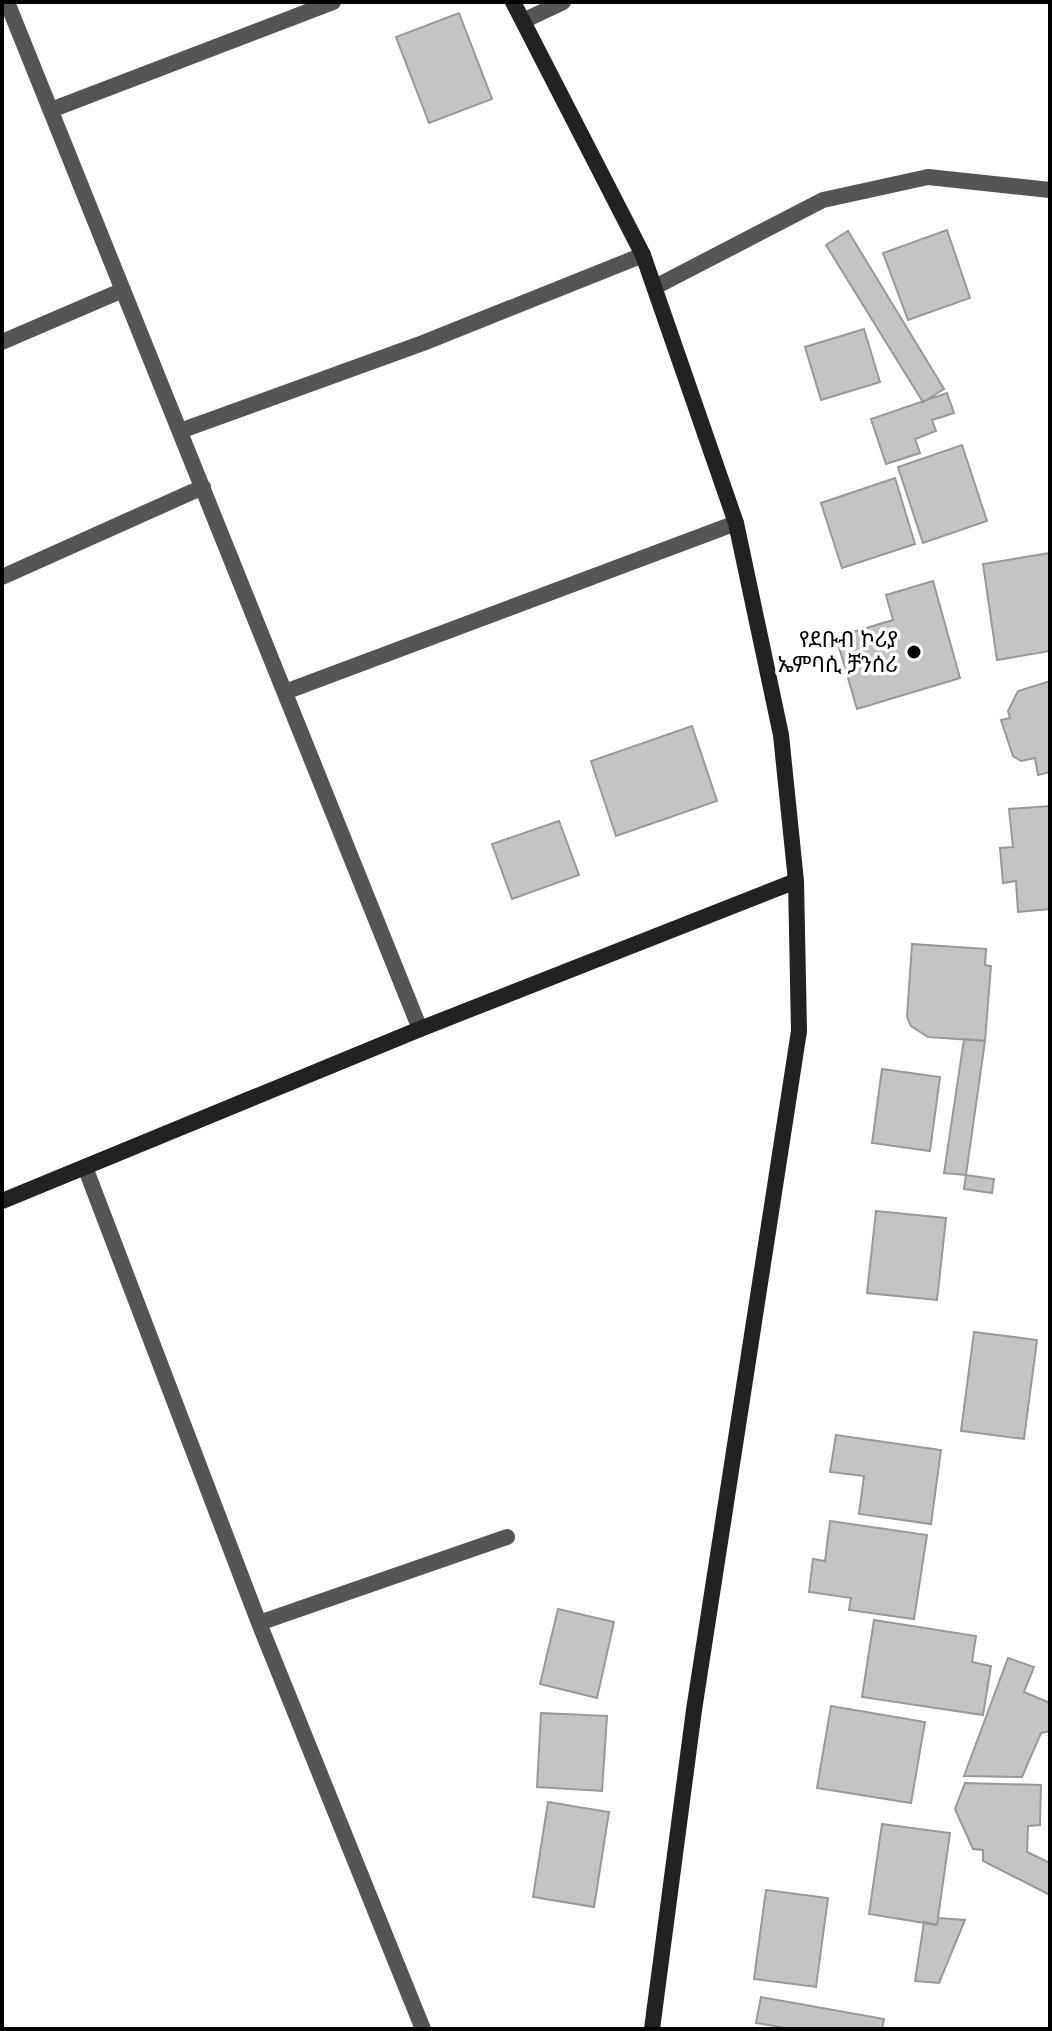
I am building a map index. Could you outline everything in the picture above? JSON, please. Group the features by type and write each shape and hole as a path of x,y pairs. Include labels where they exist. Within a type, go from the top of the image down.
{"street":[{"path":"7,2 420,1029"},
{"path":"51,110 333,2"},
{"path":"513,2 643,255 736,523 781,735 796,881 799,1031 694,1710 652,2029"},
{"path":"523,21 563,2"},
{"path":"655,287 823,200 928,177 1050,190"},
{"path":"180,431 423,343 643,255"},
{"path":"2,342 123,290"},
{"path":"2,577 203,487"},
{"path":"285,692 736,523"},
{"path":"2,1201 420,1029 796,881"},
{"path":"85,1167 259,1623 423,2029"},
{"path":"259,1623 507,1537"}],"building":[{"path":"459,13 492,99 429,123 396,37"},
{"path":"947,230 970,298 908,320 883,253"},
{"path":"848,231 944,389 923,402 826,245"},
{"path":"864,329 880,382 821,400 805,347"},
{"path":"947,393 954,413 932,420 936,431 915,439 920,453 886,464 871,419"},
{"path":"962,445 987,521 923,543 898,467"},
{"path":"895,478 915,544 842,568 821,503"},
{"path":"1050,553 1050,651 997,660 983,564"},
{"path":"933,581 960,678 857,709 836,637 893,620 886,595"},
{"path":"1050,681 1050,772 1038,775 1035,758 1021,761 1013,756 1001,720 1010,718 1008,711 1018,691"},
{"path":"692,726 717,801 616,836 591,761"},
{"path":"1050,806 1050,909 1018,912 1016,881 1003,883 1000,848 1013,847 1009,809"},
{"path":"559,821 579,875 512,899 492,844"},
{"path":"912,944 986,949 985,965 991,966 985,1041 928,1037 911,1026 907,1017"},
{"path":"964,1039 985,1041 966,1175 944,1173"},
{"path":"882,1069 940,1077 930,1151 872,1143"},
{"path":"966,1175 994,1179 992,1193 964,1189"},
{"path":"876,1211 946,1218 937,1300 867,1293"},
{"path":"974,1332 1037,1340 1024,1439 961,1431"},
{"path":"836,1435 941,1450 931,1524 859,1514 864,1476 830,1472"},
{"path":"830,1521 927,1535 914,1619 849,1610 851,1598 809,1592 813,1559 825,1561"},
{"path":"558,1609 614,1622 597,1698 540,1684"},
{"path":"874,1620 976,1636 972,1662 991,1666 983,1715 862,1697"},
{"path":"1008,1658 1034,1667 1024,1692 1050,1703 1050,1731 1041,1733 1022,1777 964,1776"},
{"path":"831,1706 925,1722 911,1803 817,1788"},
{"path":"541,1713 607,1716 602,1791 537,1787"},
{"path":"965,1783 1041,1785 1040,1825 1028,1826 1027,1852 1050,1863 1050,1895 983,1861 983,1850 973,1849 955,1809"},
{"path":"548,1802 609,1812 594,1907 533,1897"},
{"path":"882,1824 950,1833 937,1925 869,1914"},
{"path":"766,1890 828,1898 816,1987 754,1979"},
{"path":"938,1918 965,1920 939,1983 915,1981 924,1922 937,1925"},
{"path":"761,1997 884,2019 882,2029 792,2029 756,2023"}],"place":[{"name":"የደቡብ ኮሪያ ኤምባሲ ቻንሰሪ","path":"914,652"}]}
